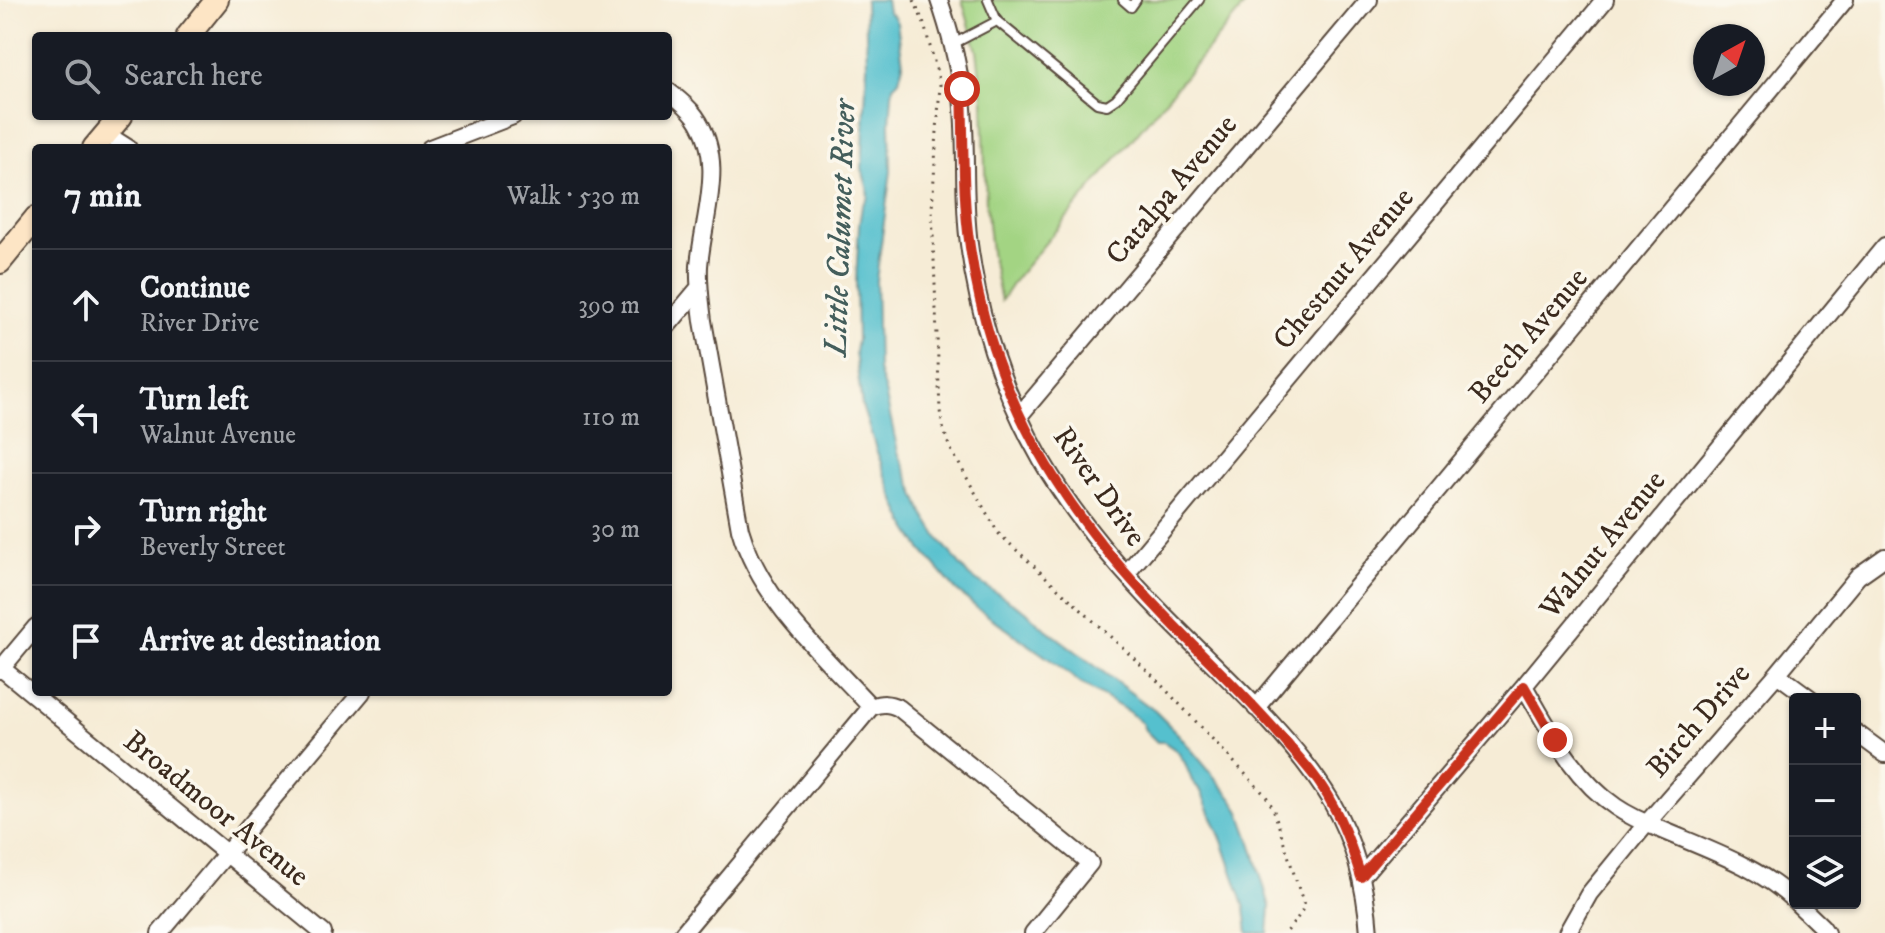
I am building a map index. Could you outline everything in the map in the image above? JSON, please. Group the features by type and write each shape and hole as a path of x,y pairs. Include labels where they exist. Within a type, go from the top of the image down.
{"street":[{"path":"191,32 217,0"},
{"name":"River Drive","path":"939,0 953,44 962,89 967,213 974,271 988,335 1019,416 1043,462 1094,536 1310,770 1331,802 1350,841 1361,877 1369,933"},
{"name":"Catalpa Avenue","path":"1019,416 1369,0"},
{"name":"Chestnut Avenue","path":"1126,574 1605,0"},
{"name":"Beech Avenue","path":"1256,708 1845,0"},
{"path":"672,95 695,115 711,151 713,171 699,267 699,288 745,548 777,601 871,707"},
{"path":"100,141 118,120"},
{"path":"442,144 503,120"},
{"path":"0,262 32,223"},
{"name":"Walnut Avenue","path":"1361,877 1524,686 1885,246"},
{"path":"672,320 699,288"},
{"name":"Birch Drive","path":"1567,933 1589,894 1647,823 1858,576 1885,557"},
{"path":"1,668 32,632"},
{"name":"Broadmoor Avenue","path":"1,668 32,694"},
{"path":"1777,674 1803,693"},
{"path":"1524,686 1555,740 1583,778 1616,807 1743,866 1789,896"},
{"name":"Broadmoor Avenue","path":"35,696 323,933"},
{"path":"160,933 359,696"},
{"path":"683,933 871,707 890,704 899,708 1090,863 1033,933"},
{"path":"1861,736 1885,754"},
{"path":"1803,909 1826,933"}],"lane":[{"path":"988,0 997,21 1097,103 1107,105 1116,99 1199,0"},
{"path":"1123,0 1131,7 1136,0"},
{"path":"953,44 997,21"}],"green space":[{"path":"962,0 1249,0 1016,278 1001,301 986,204 983,99 977,51"}],"water":[{"path":"865,0 886,0 888,12 897,23 903,64 899,80 893,86 891,171 876,280 878,370 898,452 923,513 939,539 969,576 1026,611 1155,711 1232,798 1252,845 1270,907 1268,933 1248,933 1245,908 1222,841 1201,791 1192,781 1177,751 1164,742 1157,742 1129,712 1080,683 956,590 921,549 897,505 862,406 855,352 859,225 862,206 868,197 862,169 867,66"}],"route":[{"path":"962,89 969,244 988,335 1019,416 1043,462 1094,536 1310,770 1331,802 1350,841 1361,877 1524,686 1555,740"}],"water label":[{"name":"Little Calumet River","path":"841,228"}]}
